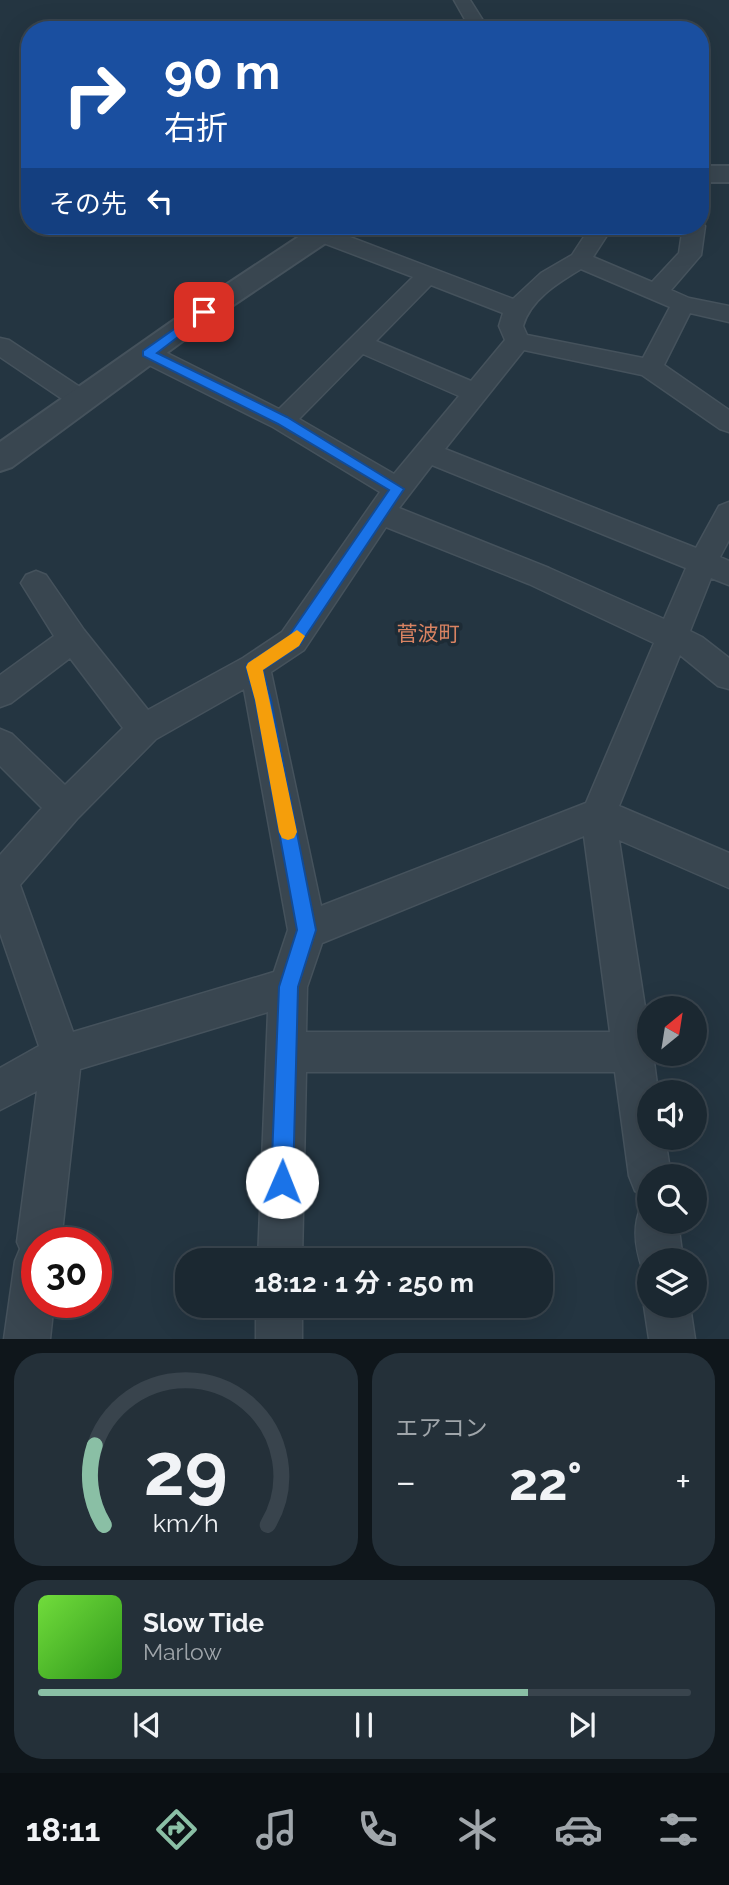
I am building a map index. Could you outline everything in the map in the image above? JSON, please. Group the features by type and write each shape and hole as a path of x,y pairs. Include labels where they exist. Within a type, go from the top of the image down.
{"street":[{"path":"462,0 475,21"},
{"path":"709,174 729,174"},
{"path":"0,459 204,312 320,235"},
{"path":"338,235 428,275 516,309"},
{"path":"518,341 511,326 516,309 549,278 580,260 596,235"},
{"path":"656,292 690,255 693,235"},
{"path":"580,260 683,304 729,314"},
{"path":"282,421 428,275"},
{"path":"650,368 683,304"},
{"path":"518,341 650,368 729,424"},
{"path":"41,1227 62,1055 0,881 65,808 144,729 254,667 293,641 397,489 518,341"},
{"path":"358,343 474,392"},
{"path":"0,346 83,401"},
{"path":"148,354 282,421 397,489"},
{"path":"427,452 716,568"},
{"path":"381,513 539,576 672,637 691,646 729,676"},
{"path":"648,1164 598,814 672,637 716,568 729,513"},
{"path":"36,583 73,639 144,729"},
{"path":"0,693 73,639"},
{"path":"254,667 263,700 307,930 288,987 280,1248"},
{"path":"0,744 65,808"},
{"path":"307,930 598,814 729,871"},
{"path":"0,1090 62,1055 288,987"},
{"path":"285,1052 634,1052"},
{"path":"27,1339 30,1318"},
{"path":"278,1339 279,1318"},
{"path":"669,1318 672,1339"}],"slow traffic":[{"path":"288,832 263,700 254,667 297,636"}],"district":[{"name":"菅波町","path":"428,634"}],"route":[{"path":"204,312 148,354 282,421 397,489 293,641 254,667 263,700 307,930 288,987 282,1182"}]}
